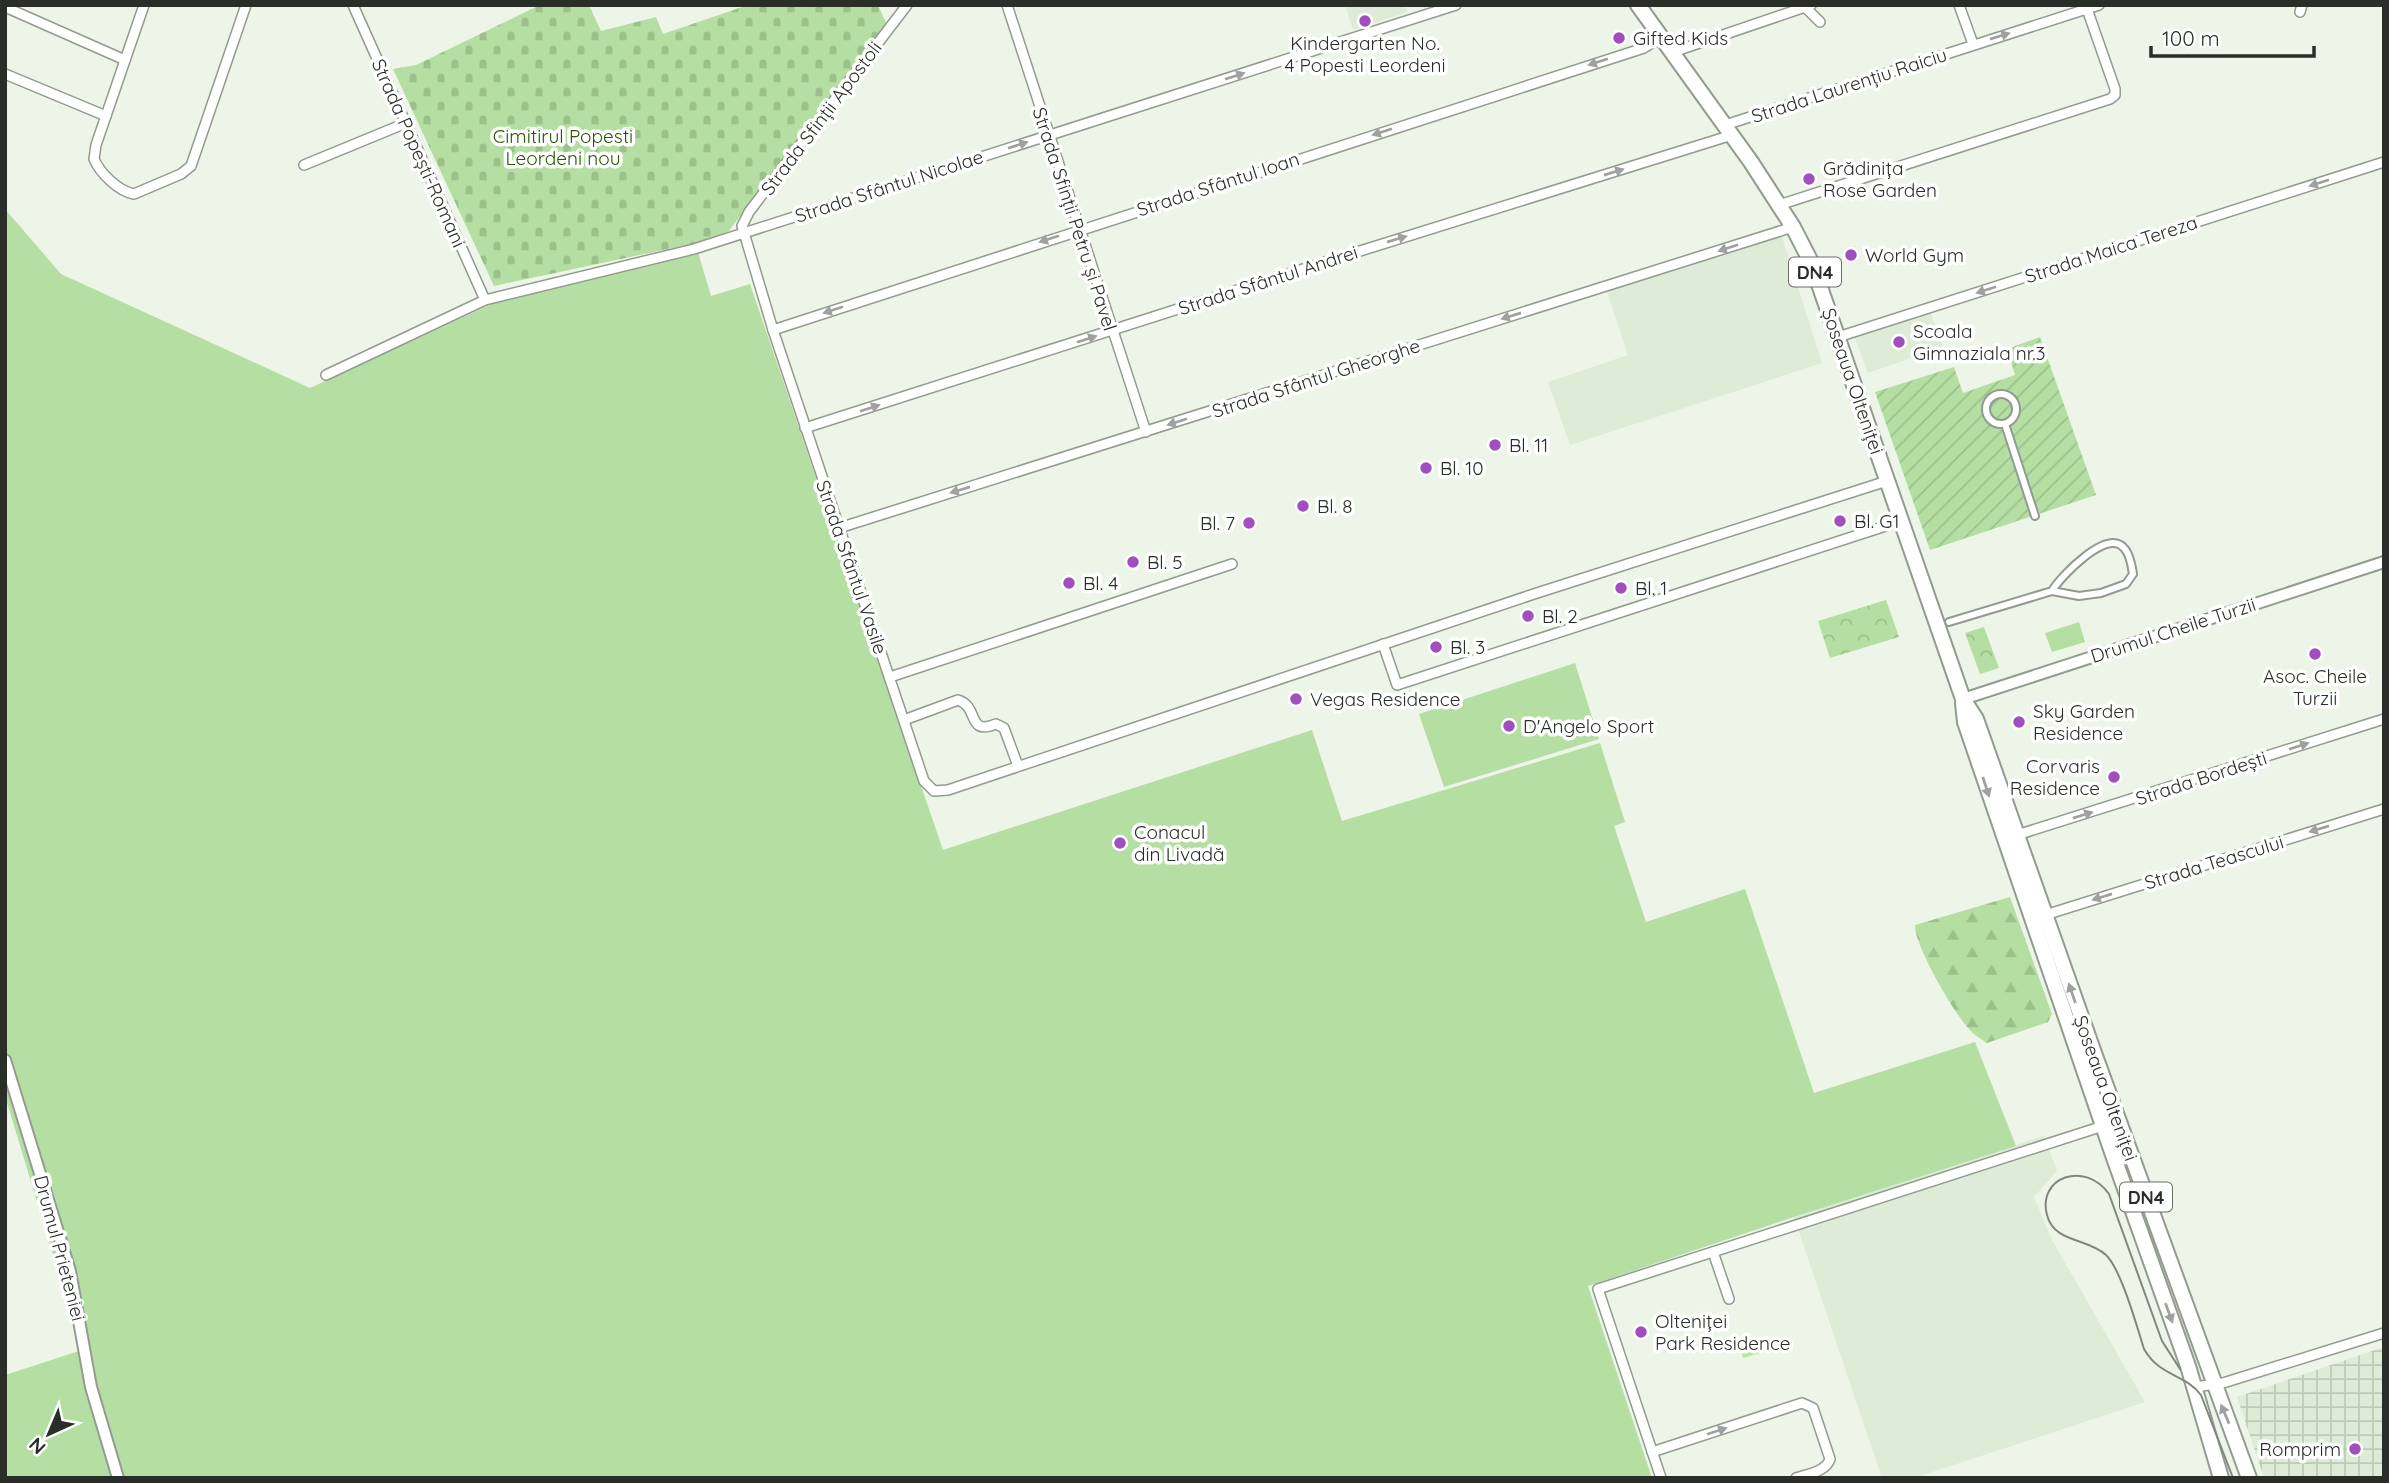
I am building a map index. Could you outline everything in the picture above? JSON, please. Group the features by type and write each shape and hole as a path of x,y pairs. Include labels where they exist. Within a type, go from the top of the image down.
{"main road":[{"name":"Șoseaua Olteniței","path":"1638,5 1729,130 1793,227 1812,264 1963,699 1976,719 2017,835 2038,917 2102,1126 2195,1387 2221,1478"},
{"name":"Șoseaua Olteniței","path":"1963,699 1965,722 2249,1478"},
{"path":"2210,1446 2235,1437"}],"street":[{"path":"144,5 94,153 99,169 124,190 134,194 187,171 193,161 246,5"},
{"name":"Strada Popești-Romani","path":"353,5 485,300"},
{"name":"Strada Sfinții Apostoli","path":"743,233 744,220 749,212 907,5"},
{"name":"Strada Sfinții Petru și Pavel","path":"1007,5 1078,230 1146,432"},
{"name":"Strada Sfântul Nicolae","path":"326,375 485,300 694,249 1456,5"},
{"name":"Strada Laurențiu Raiciu","path":"1959,5 1973,44"},
{"name":"Strada Laurențiu Raiciu","path":"1729,130 1973,44 2099,5"},
{"path":"1673,52 1808,6 1820,22"},
{"path":"5,7 125,60"},
{"path":"1779,205 2110,99 2115,95 2115,89 2087,9"},
{"name":"Strada Sfântul Ioan","path":"773,330 1636,50 1662,37"},
{"path":"5,74 106,116"},
{"path":"304,165 406,123"},
{"name":"Strada Sfântul Andrei","path":"805,428 1729,130"},
{"name":"Strada Maica Tereza","path":"1838,337 2384,162"},
{"name":"Strada Sfântul Gheorghe","path":"839,528 1793,227"},
{"name":"Strada Sfântul Vasile","path":"743,233 805,428 890,677 1232,564"},
{"path":"1996,394 2006,394 2015,404 2013,418 2005,424 1994,423 1985,410 1987,400 1996,394"},
{"path":"2005,424 2035,516"},
{"path":"890,677 924,781 934,791 948,790 1383,644 1888,481"},
{"path":"1383,644 1397,685 1901,521"},
{"path":"1949,622 2052,591 2071,596 2089,596 2126,584 2133,574 2125,548 2111,544 2088,553 2069,569 2052,591"},
{"name":"Drumul Cheile Turzii","path":"1963,699 2384,562"},
{"path":"904,720 958,700 962,701 969,707 980,727 996,724 1004,729 1018,766"},
{"name":"Strada Bordești","path":"2017,835 2384,719"},
{"name":"Strada Teascului","path":"2038,917 2384,808"},
{"name":"Drumul Prieteniei","path":"5,1060 70,1270 91,1387 118,1478"},
{"name":"Șoseaua Olteniței","path":"1652,1452 1598,1289 2102,1126"},
{"path":"1713,1252 1729,1299"},
{"path":"2195,1387 2214,1385 2384,1333"},
{"path":"1661,1478 1652,1452 1802,1403 1813,1408 1830,1459 1825,1468 1796,1478"}],"shaded area":[{"name":"Kindergarten No. 4 Popesti Leordeni","path":"1345,5 1405,5 1408,12 1353,30"},
{"path":"1782,237 1822,363 1570,445 1548,382 1628,355 1606,289"},
{"name":"Scoala Gimnaziala nr.3","path":"1930,312 1943,347 1868,373 1855,338"},
{"path":"2044,1136 2057,1171 2034,1197 2052,1240 2145,1402 1914,1478 1882,1478 1794,1217"},
{"path":"1766,1338 1770,1350 1743,1358 1740,1346"},
{"path":"2384,1347 2384,1478 2264,1478 2237,1397"}],"green space":[{"name":"Cimitirul Popesti Leordeni nou","path":"540,5 589,5 601,31 656,17 663,34 748,5 878,5 886,23 728,232 696,243 494,286 393,69 416,65"},
{"path":"5,209 61,274 310,388 494,303 698,252 711,296 750,284 943,850 1312,730 1342,821 1600,743 1625,822 1614,826 1646,922 1745,889 1814,1093 1975,1042 2016,1146 1588,1286 1652,1478 5,1478 5,1375 82,1350 5,1096"},
{"path":"2040,337 2096,495 1930,550 1875,392 1954,367 1963,393 2015,375 2007,349"},
{"path":"1886,600 1899,637 1830,658 1818,621"},
{"path":"2079,622 2085,642 2052,652 2045,633"},
{"path":"1984,627 1999,668 1980,674 1965,633"},
{"name":"D'Angelo Sport","path":"1575,663 1599,739 1444,787 1419,714"},
{"path":"2010,897 2052,1014 2048,1022 1987,1043 1969,1029 1945,995 1921,948 1915,925"}],"tram line":[{"path":"2180,1369 2162,1341 2109,1194 2088,1178 2076,1176 2056,1183 2049,1191 2046,1202 2051,1224 2064,1235 2099,1250 2112,1262 2128,1299 2144,1349 2157,1365 2187,1382 2201,1395 2233,1478"}],"place":[{"name":"Kindergarten No. 4 Popesti Leordeni","path":"1365,21"},
{"name":"Gifted Kids","path":"1619,38"},
{"name":"Grădinița Rose Garden","path":"1809,179"},
{"name":"World Gym","path":"1851,255"},
{"name":"Scoala Gimnaziala nr.3","path":"1899,342"},
{"name":"Bl. 11","path":"1495,445"},
{"name":"Bl. 10","path":"1426,468"},
{"name":"Bl. 8","path":"1303,506"},
{"name":"Bl. G1","path":"1840,521"},
{"name":"Bl. 7","path":"1249,523"},
{"name":"Bl. 5","path":"1133,562"},
{"name":"Bl. 4","path":"1069,583"},
{"name":"Bl. 1","path":"1621,588"},
{"name":"Bl. 2","path":"1528,616"},
{"name":"Bl. 3","path":"1436,647"},
{"name":"Asoc. Cheile Turzii","path":"2315,654"},
{"name":"Vegas Residence","path":"1296,699"},
{"name":"Sky Garden Residence","path":"2019,722"},
{"name":"D'Angelo Sport","path":"1509,726"},
{"name":"Corvaris Residence","path":"2114,777"},
{"name":"Conacul din Livadă","path":"1120,843"},
{"name":"Olteniței Park Residence","path":"1641,1332"},
{"name":"Romprim","path":"2355,1449"}]}
